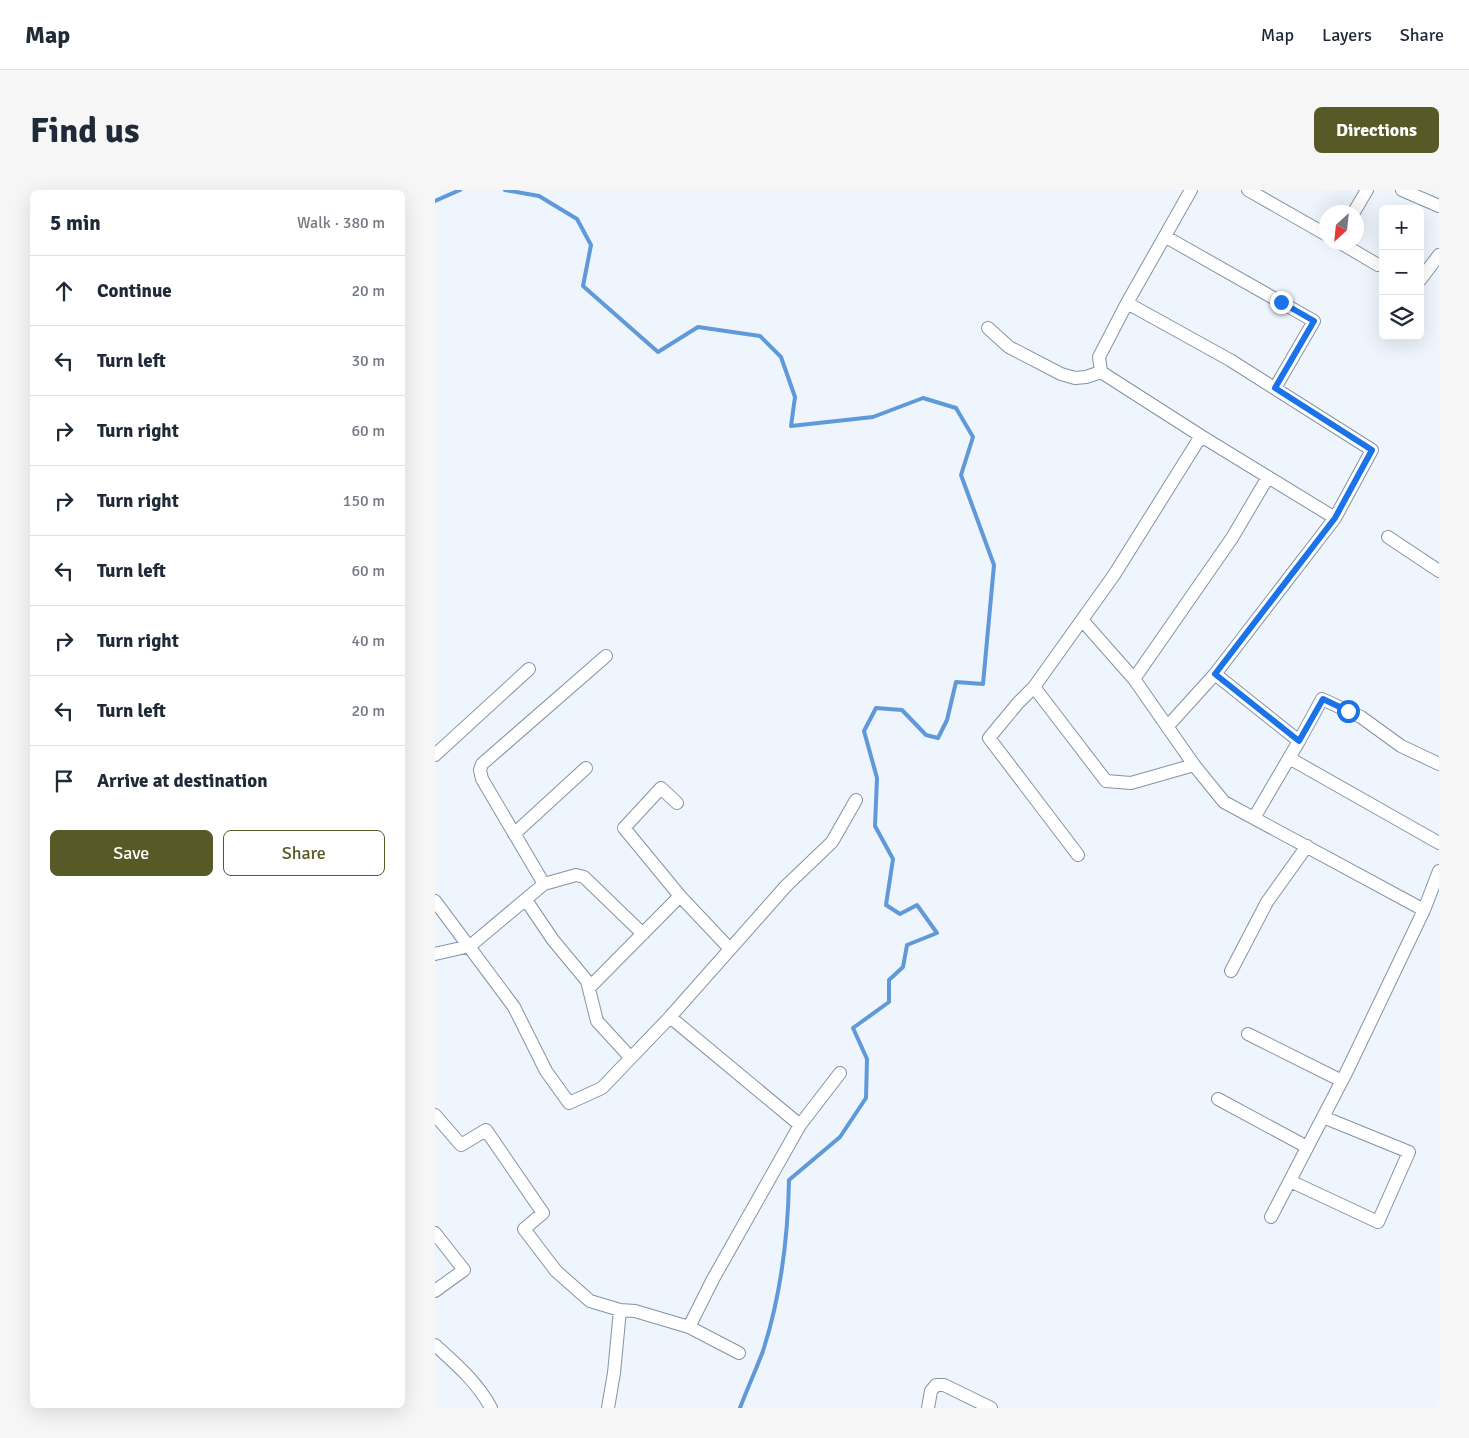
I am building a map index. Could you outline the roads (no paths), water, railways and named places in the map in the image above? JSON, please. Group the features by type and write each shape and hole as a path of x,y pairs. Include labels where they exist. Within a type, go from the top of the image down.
{"street":[{"path":"1101,372 1099,357 1127,303 1191,190"},
{"path":"1248,190 1319,230"},
{"path":"1358,205 1367,190"},
{"path":"1402,190 1439,206"},
{"path":"1166,237 1314,321 1275,388"},
{"path":"1353,250 1378,265"},
{"path":"1424,275 1439,255"},
{"path":"1127,303 1230,360 1372,450 1335,518 1215,674 1167,727"},
{"path":"988,328 1009,346 1061,374 1080,377 1101,372 1335,518"},
{"path":"1078,854 989,738 1034,687 1083,620 1114,575 1201,436"},
{"path":"1133,679 1232,538 1268,477"},
{"path":"1388,537 1439,571"},
{"path":"1083,620 1133,679 1194,765 1225,802 1424,910"},
{"path":"544,884 482,780 480,770 482,764 605,656"},
{"path":"435,755 529,669"},
{"path":"1215,674 1299,741"},
{"path":"1034,687 1106,781 1131,783 1194,765"},
{"path":"1254,818 1323,699 1361,717 1401,746 1439,764"},
{"path":"1289,758 1439,843"},
{"path":"514,834 586,768"},
{"path":"677,803 661,788 624,828 680,896 730,949"},
{"path":"435,901 514,1007 547,1071 569,1103 602,1088 630,1057 671,1017 786,886 832,842 856,800"},
{"path":"1231,970 1267,902 1307,846"},
{"path":"1271,1217 1341,1082 1424,910 1439,871"},
{"path":"435,954 470,946 544,884 577,875 585,877 643,934"},
{"path":"589,988 680,896"},
{"path":"526,900 553,940 587,980 597,1021 630,1057"},
{"path":"671,1017 800,1125"},
{"path":"1248,1034 1341,1082"},
{"path":"689,1326 713,1279 800,1125 840,1073"},
{"path":"1218,1099 1307,1147"},
{"path":"435,1115 461,1145 486,1130 543,1213 524,1229 556,1272 590,1301 689,1326 739,1353"},
{"path":"1290,1181 1378,1222 1409,1152 1323,1117"},
{"path":"435,1233 464,1270 435,1291"},
{"path":"608,1408 614,1373 620,1310"},
{"path":"435,1345 466,1374 487,1400 491,1408"},
{"path":"928,1408 931,1391 936,1385 944,1385 991,1408"}],"waterway":[{"path":"435,201 460,190"},
{"path":"505,190 539,196 577,219 591,245 583,286 658,352 698,327 760,336 781,357 795,397 791,426 873,417 923,398 956,408 973,437 961,475 994,565 983,684 956,682 947,720 938,738 926,735 902,710 876,708 864,731 877,778 875,826 893,859 886,905 900,914 917,905 937,933 907,945 903,967 889,980 889,1002 853,1028 867,1059 866,1098 840,1137 789,1180 785,1245 775,1309 763,1351 740,1408"}]}
